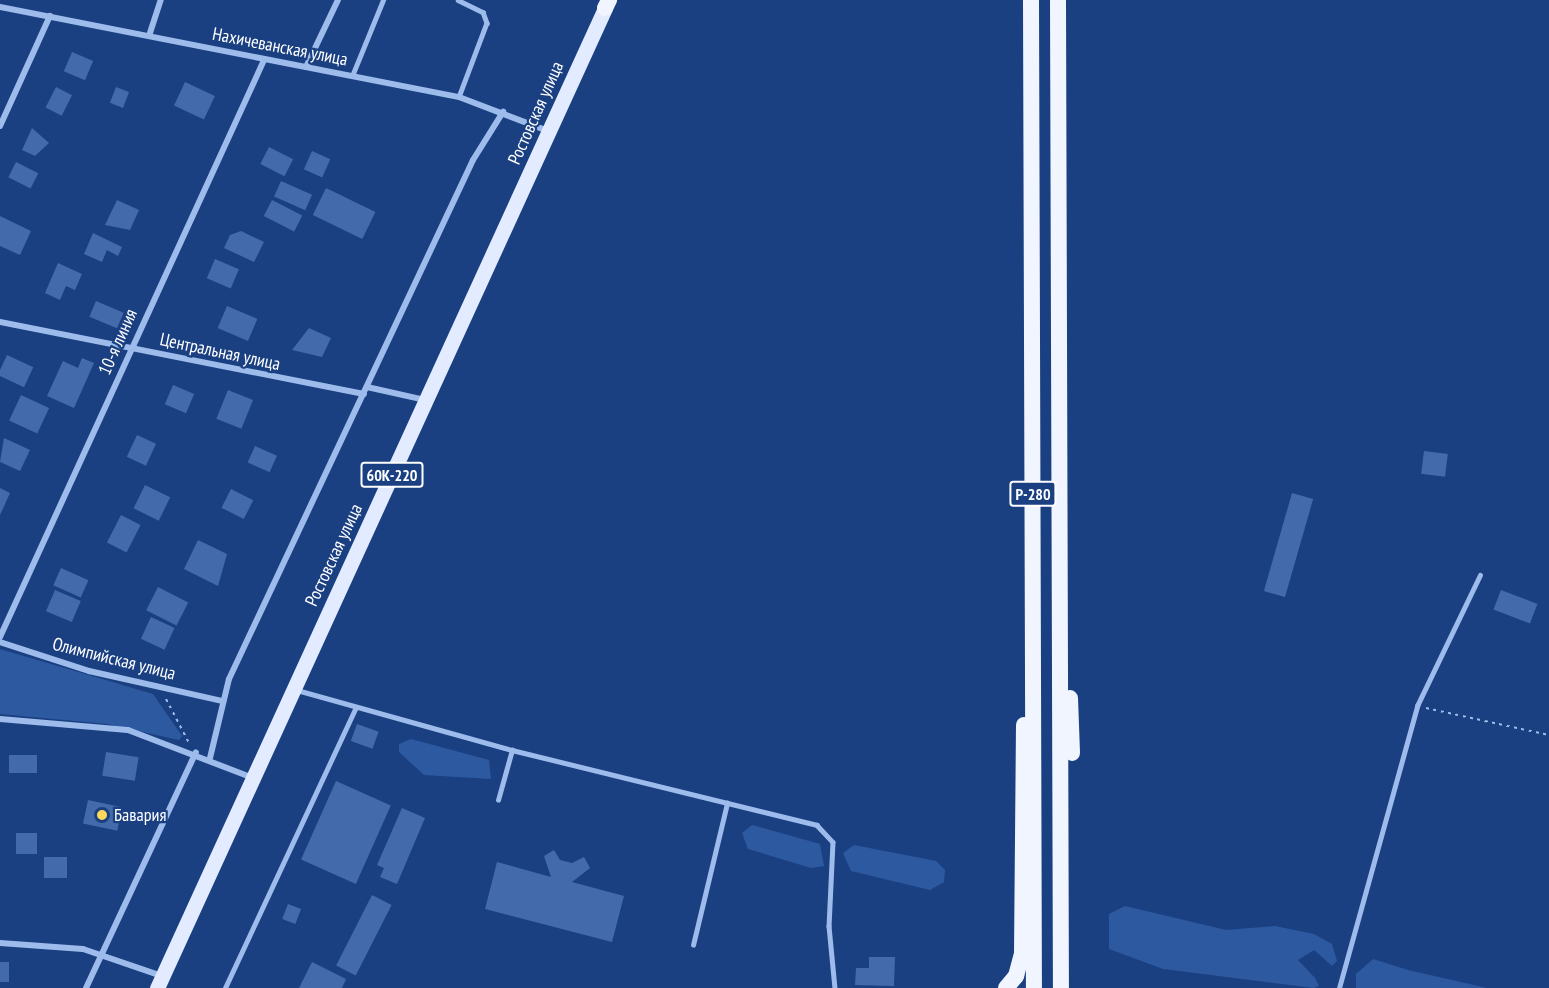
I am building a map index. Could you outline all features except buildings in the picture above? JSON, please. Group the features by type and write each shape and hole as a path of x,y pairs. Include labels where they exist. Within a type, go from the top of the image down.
{"highway":[{"name":"Р-280","path":"1031,0 1034,988"},
{"name":"Р-280","path":"1058,0 1061,988"},
{"path":"1060,562 1072,721 1074,988"},
{"path":"1006,988 1016,976 1022,953 1022,752 1033,608"}],"main road":[{"name":"Ростовская улица","path":"160,982 608,3"}],"street":[{"path":"149,36 161,0"},
{"path":"306,67 338,0"},
{"name":"Нахичеванская улица","path":"0,7 459,97 549,131"},
{"path":"0,126 50,16"},
{"name":"10-я линия","path":"0,637 264,60"},
{"name":"Ростовская улица","path":"210,758 222,701 473,160 503,112"},
{"name":"Центральная улица","path":"0,322 364,394"},
{"path":"367,387 426,400"},
{"name":"Олимпийская улица","path":"0,642 156,687 222,701"},
{"path":"0,719 101,725 194,751 254,778"},
{"path":"86,988 194,751"},
{"path":"0,944 101,952 160,982"}],"lane":[{"path":"352,76 383,0"},
{"path":"458,0 483,12 487,23 459,97"},
{"path":"1339,988 1417,706 1480,575"},
{"path":"294,689 355,709 512,750 817,825 830,835 835,988"},
{"path":"225,988 355,709"},
{"path":"498,800 512,750"},
{"path":"693,945 727,804"}],"path":[{"path":"156,687 194,751"},
{"path":"1417,706 1549,735"}],"shaded area":[{"path":"0,649 153,694 182,736 179,740 107,724 0,714"},
{"path":"411,739 489,760 491,779 424,775 399,752 399,744"},
{"path":"752,825 820,844 824,866 811,868 748,849 742,833"},
{"path":"854,845 936,861 945,870 944,882 930,890 851,871 843,853"},
{"path":"1125,906 1226,930 1275,926 1314,934 1332,944 1337,961 1332,966 1314,950 1298,960 1315,978 1319,986 1314,988 1163,969 1109,949 1109,914"},
{"path":"1373,959 1408,970 1487,988 1356,988 1356,974"}],"place":[{"name":"Бавария","path":"102,815"}]}
